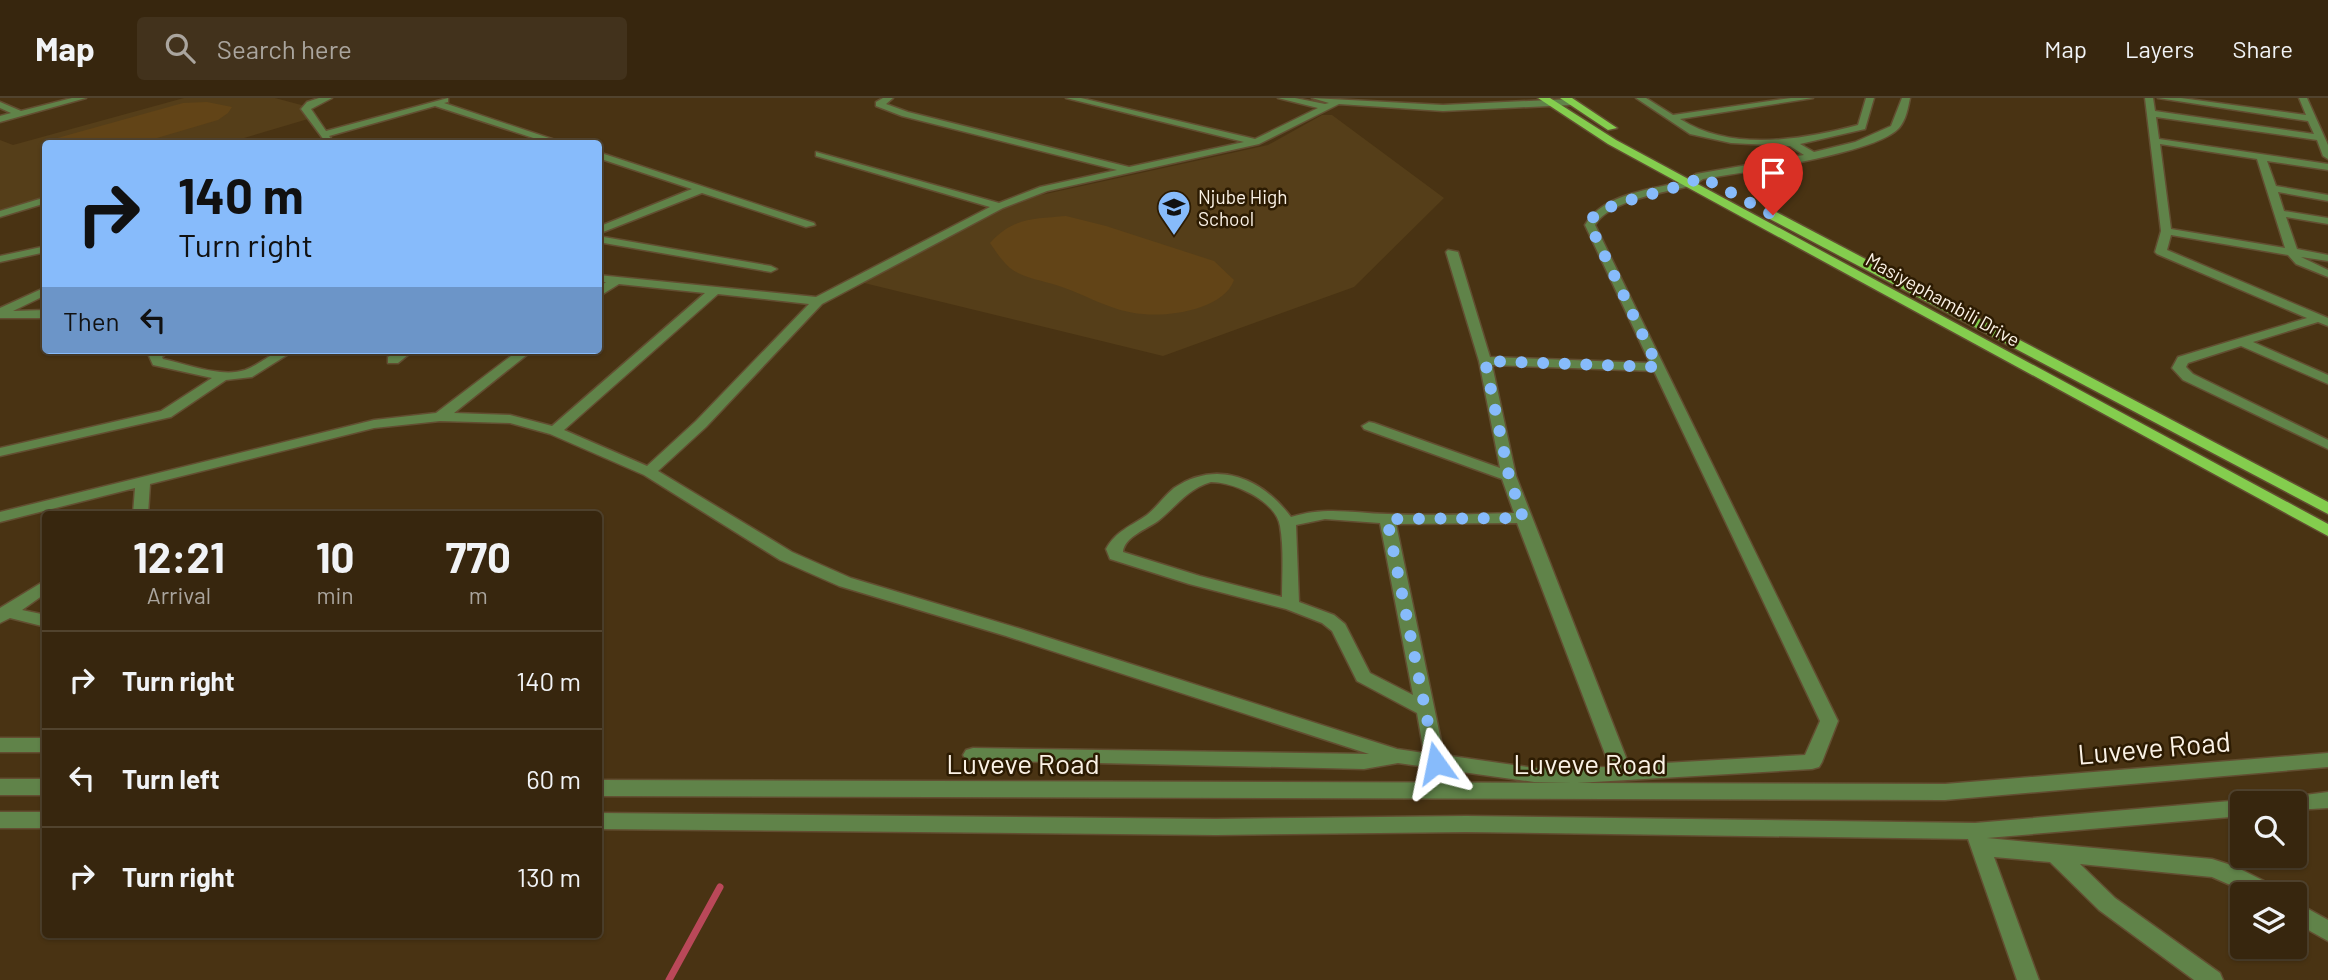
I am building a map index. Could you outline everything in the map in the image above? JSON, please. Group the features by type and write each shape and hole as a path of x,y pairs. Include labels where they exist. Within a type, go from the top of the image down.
{"main road":[{"name":"Masiyephambili Drive","path":"1568,100 1695,180 2328,531"},
{"name":"Masiyephambili Drive","path":"1547,101 1612,142 1695,180 2328,509"}],"street":[{"path":"328,98 310,104 306,110 326,139 449,98"},
{"path":"889,98 879,104 905,114 1129,170"},
{"path":"1070,98 1256,142"},
{"path":"1282,98 1321,103 1440,107 1568,100"},
{"path":"1640,98 1693,132 1755,142 1792,143 1863,127 1870,98"},
{"path":"1671,118 1809,98"},
{"path":"0,517 374,424 440,417 510,419 555,431 649,472 793,559 845,582 1012,632 1398,756 1534,775 1623,775 1812,762 1829,721 1590,225 1591,219 1616,204 1695,180 1879,137 1897,125 1906,98"},
{"path":"2149,98 2166,230 2160,248 2165,255 2323,320"},
{"path":"2162,98 2313,119"},
{"path":"2303,98 2328,156"},
{"path":"0,119 76,99"},
{"path":"435,103 551,140"},
{"path":"649,472 701,424 818,301 999,206 1044,190 1256,142 1321,103"},
{"path":"0,105 20,114"},
{"path":"2150,113 2319,138"},
{"path":"2156,141 2328,167"},
{"path":"1792,143 1810,154"},
{"path":"820,155 999,206"},
{"path":"602,156 810,225"},
{"path":"2261,158 2294,257 2328,274"},
{"path":"2270,188 2328,198"},
{"path":"602,229 702,189"},
{"path":"0,214 42,201"},
{"path":"2279,213 2328,221"},
{"path":"2166,230 2328,258"},
{"path":"602,240 771,268"},
{"path":"0,259 42,250"},
{"path":"1452,252 1485,361 1509,476 1623,775"},
{"path":"602,278 818,301"},
{"path":"602,291 617,280"},
{"path":"0,314 42,292"},
{"path":"555,431 713,292"},
{"path":"0,314 42,313"},
{"path":"2323,320 2183,360 2179,368 2188,377 2328,445"},
{"path":"2244,343 2328,380"},
{"path":"158,354 155,356 158,362 223,376 247,374 282,354"},
{"path":"393,360 402,354"},
{"path":"440,417 522,354"},
{"path":"1485,361 1658,367"},
{"path":"0,452 166,414 223,376"},
{"path":"1369,426 1509,476"},
{"path":"1291,605 1289,523 1275,502 1227,475 1180,491 1154,517 1120,539 1114,549 1116,555 1291,605 1334,623 1363,677 1424,709"},
{"path":"141,511 143,482"},
{"path":"1289,523 1310,514 1333,513 1387,519 1523,518"},
{"path":"1387,519 1436,763"},
{"path":"3,614 42,588"},
{"path":"3,614 42,620"},
{"path":"0,745 42,745"},
{"path":"973,755 1363,762 1398,756"},
{"name":"Luveve Road","path":"602,788 1945,792 2328,760"},
{"path":"0,787 42,787"},
{"path":"2307,802 2328,800"},
{"path":"602,821 1216,827 1466,824 1978,839 2230,809"},
{"path":"0,820 42,820"},
{"path":"1978,839 2056,854 2212,868 2247,882"},
{"path":"1978,839 2028,980"},
{"path":"2056,854 2107,904 2212,980"},
{"path":"2307,918 2328,932"}],"shaded area":[{"path":"184,98 275,98 305,106 308,119 237,140 42,140 42,199 0,212 0,140 13,145"},
{"path":"207,102 232,107 218,120 150,140 50,140 183,103"},
{"name":"Njube High School","path":"1322,115 1332,115 1444,198 1354,287 1163,356 860,282 1007,206 1041,195 1268,145"},
{"path":"1066,216 1214,261 1234,280 1219,298 1195,309 1154,315 1132,313 1021,274 1007,265 990,243 1016,224"}],"waterway":[{"path":"669,980 720,887"}],"place":[{"name":"Njube High School","path":"1174,237"}],"route":[{"path":"1436,763 1387,519 1523,518 1509,476 1485,361 1658,367 1590,225 1594,215 1616,204 1690,183 1700,176 1773,215"}]}
